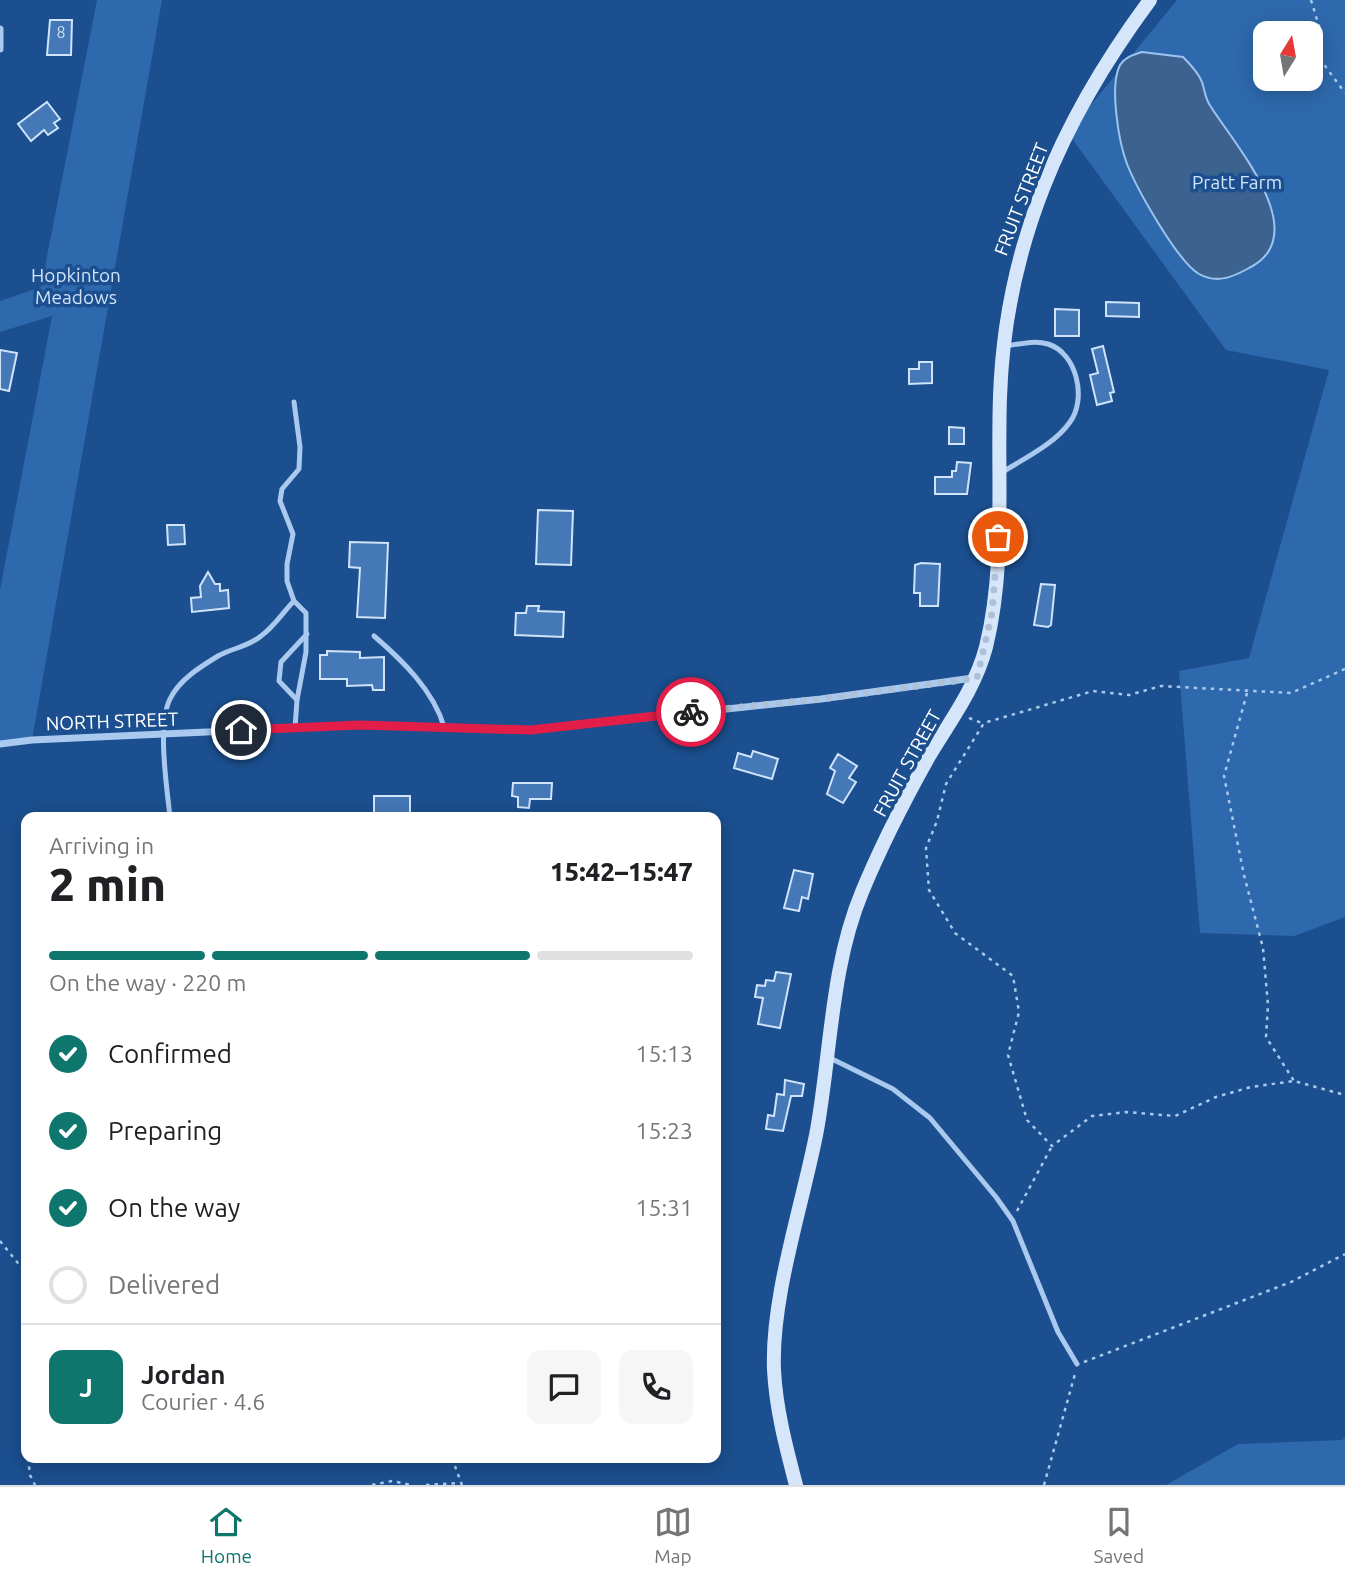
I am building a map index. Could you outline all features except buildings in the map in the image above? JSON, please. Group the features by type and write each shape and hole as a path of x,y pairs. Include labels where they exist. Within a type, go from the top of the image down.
{"street":[{"name":"FRUIT STREET","path":"796,1485 779,1414 774,1367 776,1339 781,1295 806,1191 850,928 861,895 912,788 977,678 992,613 1000,511 1003,347 1016,265 1054,161 1121,39 1150,0"},
{"path":"0,29 0,49"},
{"name":"NORTH STREET","path":"0,744 32,740 360,725 550,728 821,699 977,678"}],"lane":[{"path":"999,475 1072,421 1078,397 1076,377 1065,354 1050,344 1030,342 1003,347"},
{"path":"294,402 300,447 299,469 282,489 281,501 293,534 287,564 287,581 294,601 306,613 307,634 295,728"},
{"path":"170,812 164,717 170,698 183,681 224,652 250,645 265,634 294,601"},
{"path":"297,700 279,681 281,662 307,634"},
{"path":"374,636 420,682 439,710 444,727"},
{"path":"828,1057 893,1089 930,1118 1013,1221 1058,1332 1077,1364"}],"path":[{"path":"1311,0 1319,26 1320,59 1345,93"},
{"path":"1052,1146 1027,1120 1008,1055 1020,1012 1013,976 955,933 929,890 926,848 937,821 946,784 984,723 1025,709 1093,691 1129,695 1161,686 1247,693 1291,693 1345,669"},
{"path":"1247,693 1224,776 1244,875 1263,948 1268,1005 1266,1037 1294,1082"},
{"path":"1013,1221 1026,1190 1052,1146 1092,1116 1126,1112 1175,1116 1228,1093 1251,1087 1294,1082 1345,1095"},
{"path":"0,1241 21,1267"},
{"path":"1044,1485 1077,1364 1291,1282 1345,1254"},
{"path":"29,1463 35,1485"},
{"path":"426,1485 461,1484 454,1463"},
{"path":"372,1485 392,1481 412,1485"}],"green space":[{"name":"Hopkinton Meadows","path":"97,0 162,0 32,740 0,742 0,590 52,316 0,332 0,301 41,287"},
{"name":"Pratt Farm","path":"1177,0 1345,0 1345,917 1294,936 1200,933 1179,671 1249,658 1329,370 1226,350 1068,133"},
{"path":"1345,1437 1345,1485 1166,1485 1238,1444 1342,1440"}],"shaded area":[{"path":"1142,52 1183,57 1191,65 1202,82 1209,104 1264,189 1272,213 1274,234 1267,253 1237,274 1212,279 1190,267 1158,224 1127,164 1116,114 1115,86 1120,65 1124,60"}],"way so far":[{"path":"691,712 821,699 977,678 992,613 998,537"}],"route":[{"path":"241,730 388,725 531,730 691,712"}]}
